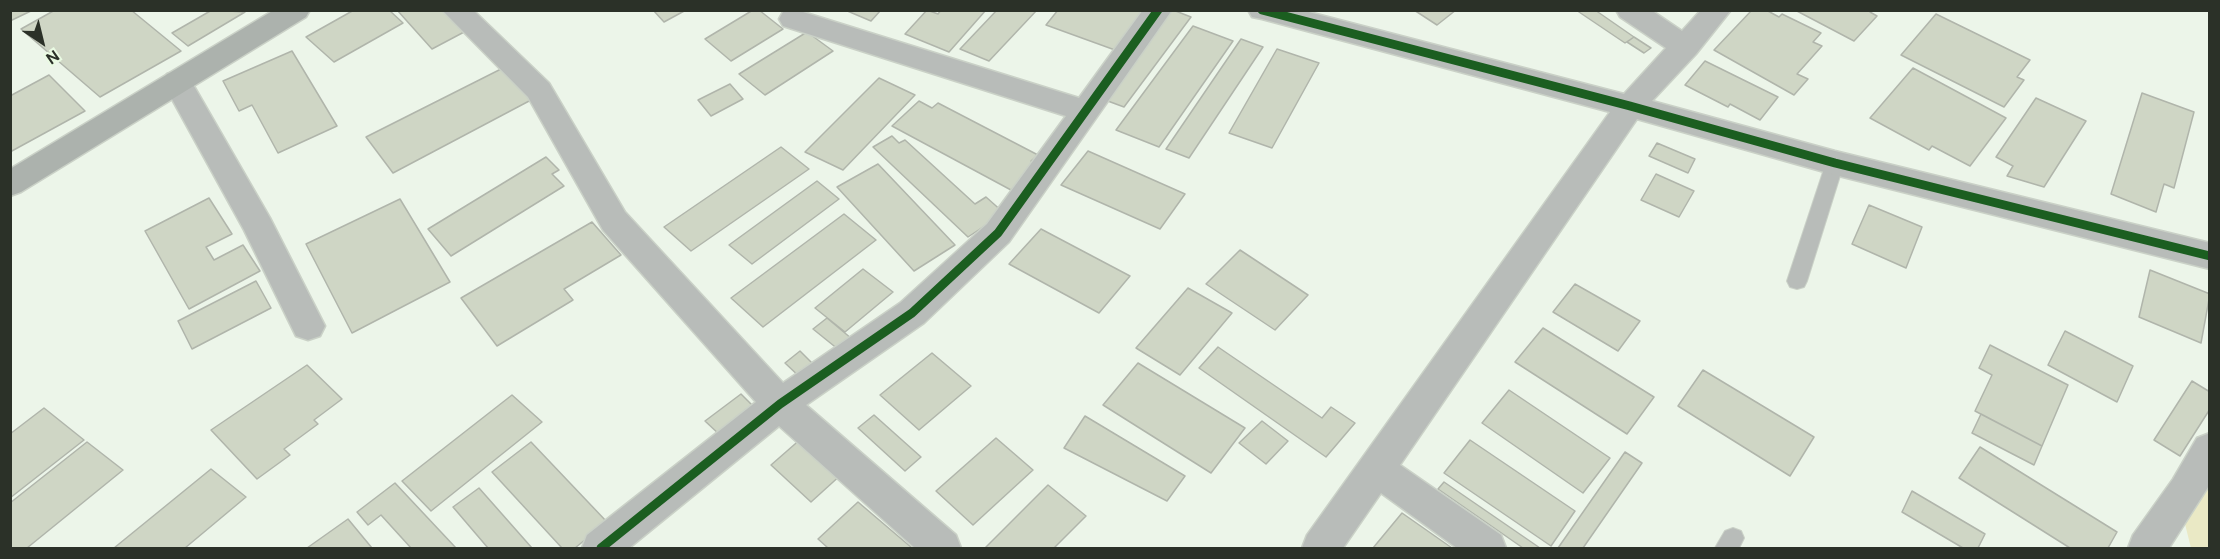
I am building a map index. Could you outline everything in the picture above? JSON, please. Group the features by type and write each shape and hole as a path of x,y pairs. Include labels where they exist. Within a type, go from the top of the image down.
{"street":[{"path":"10,184 296,10"},
{"path":"456,10 539,90 614,221 780,404 942,549"},
{"path":"600,549 780,404 912,313 998,233 1158,10"},
{"path":"1262,10 1630,106 1834,164 2210,255"},
{"path":"1630,10 1686,47"},
{"path":"1321,549 1630,106 1686,47 1717,10"},
{"path":"793,19 1086,111"},
{"path":"177,81 259,227 308,326"},
{"path":"2147,549 2186,491 2210,449"},
{"path":"1377,469 1487,549"}],"lane":[{"path":"1797,281 1834,164"}],"green space":[{"path":"2209,461 2209,548 2191,548 2185,524"}],"building":[{"path":"10,10 33,10 10,21"},
{"path":"55,10 131,10 181,51 100,97 21,29"},
{"path":"212,10 245,12 188,46 172,33"},
{"path":"354,10 389,10 403,23 334,62 306,37"},
{"path":"397,10 446,10 466,31 432,49"},
{"path":"653,10 686,10 664,22"},
{"path":"753,10 759,10 783,29 731,61 705,39"},
{"path":"845,10 881,10 871,21"},
{"path":"927,10 938,14 941,10 986,10 949,52 905,34"},
{"path":"997,10 1037,10 989,61 960,49"},
{"path":"1058,10 1137,10 1145,13 1115,50 1046,25"},
{"path":"1164,10 1173,10 1191,17 1124,107 1097,97"},
{"path":"1414,10 1456,10 1437,25"},
{"path":"1576,10 1595,10 1634,37 1625,43"},
{"path":"1752,10 1766,10 1779,17 1782,14 1821,33 1813,42 1822,46 1797,74 1808,79 1794,95 1714,50"},
{"path":"1795,10 1872,10 1870,12 1877,16 1854,41"},
{"path":"1936,14 2030,60 2017,77 2024,80 2004,107 1901,55"},
{"path":"1193,26 1233,41 1159,147 1116,130"},
{"path":"807,32 833,51 765,95 739,74"},
{"path":"1634,37 1651,48 1644,53 1627,42"},
{"path":"1241,39 1263,47 1189,158 1166,149"},
{"path":"1277,49 1319,63 1272,148 1229,133"},
{"path":"292,51 337,126 278,153 252,105 239,111 223,81"},
{"path":"1705,61 1778,97 1760,120 1730,104 1728,107 1685,85"},
{"path":"503,68 531,100 393,173 366,137"},
{"path":"1913,68 2006,118 1970,166 1932,146 1929,150 1870,118"},
{"path":"49,75 85,111 10,152 10,96"},
{"path":"879,78 915,95 843,170 805,152"},
{"path":"730,84 743,99 711,116 698,100"},
{"path":"2142,93 2194,112 2174,188 2164,184 2156,212 2111,194"},
{"path":"2036,98 2086,121 2044,187 2007,176 2013,166 1996,157"},
{"path":"919,101 932,108 938,103 1038,155 1031,161 1036,164 1011,190 892,126"},
{"path":"892,136 899,143 905,140 975,204 986,197 1004,213 968,237 873,147"},
{"path":"1657,143 1695,159 1688,173 1649,156"},
{"path":"781,147 809,169 691,251 664,227"},
{"path":"1088,151 1185,194 1160,229 1061,185"},
{"path":"546,157 559,170 552,174 564,186 451,256 428,229"},
{"path":"878,164 955,245 914,271 837,187"},
{"path":"1656,174 1694,191 1679,217 1641,200"},
{"path":"817,181 839,199 752,264 729,245"},
{"path":"209,198 232,234 206,247 214,260 243,245 260,271 189,309 145,231"},
{"path":"400,199 450,282 352,333 306,244"},
{"path":"1869,205 1922,227 1906,268 1852,244"},
{"path":"844,214 876,240 763,327 731,298"},
{"path":"592,222 621,255 564,289 573,300 497,346 461,298"},
{"path":"1041,229 1130,276 1099,313 1009,264"},
{"path":"1240,250 1308,295 1275,330 1206,284"},
{"path":"863,269 893,292 845,332 815,308"},
{"path":"2150,270 2210,294 2201,343 2139,317"},
{"path":"256,281 271,308 192,349 178,321"},
{"path":"1575,284 1640,321 1618,351 1553,312"},
{"path":"1188,288 1232,313 1180,375 1136,348"},
{"path":"827,318 852,339 839,350 813,329"},
{"path":"1543,328 1654,397 1627,434 1515,362"},
{"path":"2065,331 2133,366 2117,402 2048,365"},
{"path":"1990,345 2068,385 2042,446 1975,411 1992,375 1979,368"},
{"path":"1218,347 1322,418 1331,407 1355,423 1326,457 1199,368"},
{"path":"800,351 817,368 803,380 785,363"},
{"path":"932,353 971,386 919,430 880,395"},
{"path":"1138,363 1245,428 1211,473 1103,405"},
{"path":"307,365 342,399 314,420 318,424 284,449 290,455 257,479 211,430"},
{"path":"1703,370 1814,437 1790,476 1678,406"},
{"path":"2192,381 2210,392 2210,409 2180,456 2154,440"},
{"path":"1509,390 1610,458 1583,493 1482,423"},
{"path":"741,394 756,409 721,436 705,421"},
{"path":"512,395 542,422 431,511 402,481"},
{"path":"44,408 84,440 10,498 10,434"},
{"path":"1981,414 2042,446 2034,465 1972,433"},
{"path":"874,415 921,457 905,471 858,428"},
{"path":"1085,416 1185,476 1167,501 1064,448"},
{"path":"1262,421 1288,441 1266,464 1239,443"},
{"path":"803,437 843,473 811,502 771,465"},
{"path":"996,438 1033,470 973,525 936,491"},
{"path":"1470,440 1575,511 1551,546 1444,473"},
{"path":"87,442 123,470 27,548 10,548 10,503"},
{"path":"531,442 607,522 575,548 562,548 492,472"},
{"path":"1980,447 2117,532 2108,548 2070,548 1959,478"},
{"path":"1625,452 1642,463 1583,548 1558,548"},
{"path":"211,469 246,497 185,548 114,548"},
{"path":"1444,482 1540,548 1523,548 1438,489"},
{"path":"395,483 456,548 411,548 381,515 368,525 357,512"},
{"path":"1048,485 1086,516 1054,548 985,548"},
{"path":"479,488 532,548 488,548 453,507"},
{"path":"1912,491 1985,534 1978,548 1963,548 1902,512"},
{"path":"858,502 912,548 828,548 818,539"},
{"path":"1402,513 1452,548 1373,548"},
{"path":"348,519 372,548 307,548"}],"cycle path":[{"path":"601,548 780,404 912,313 998,233 1158,10"},
{"path":"1262,10 1630,106 1835,163 2210,256"}]}
